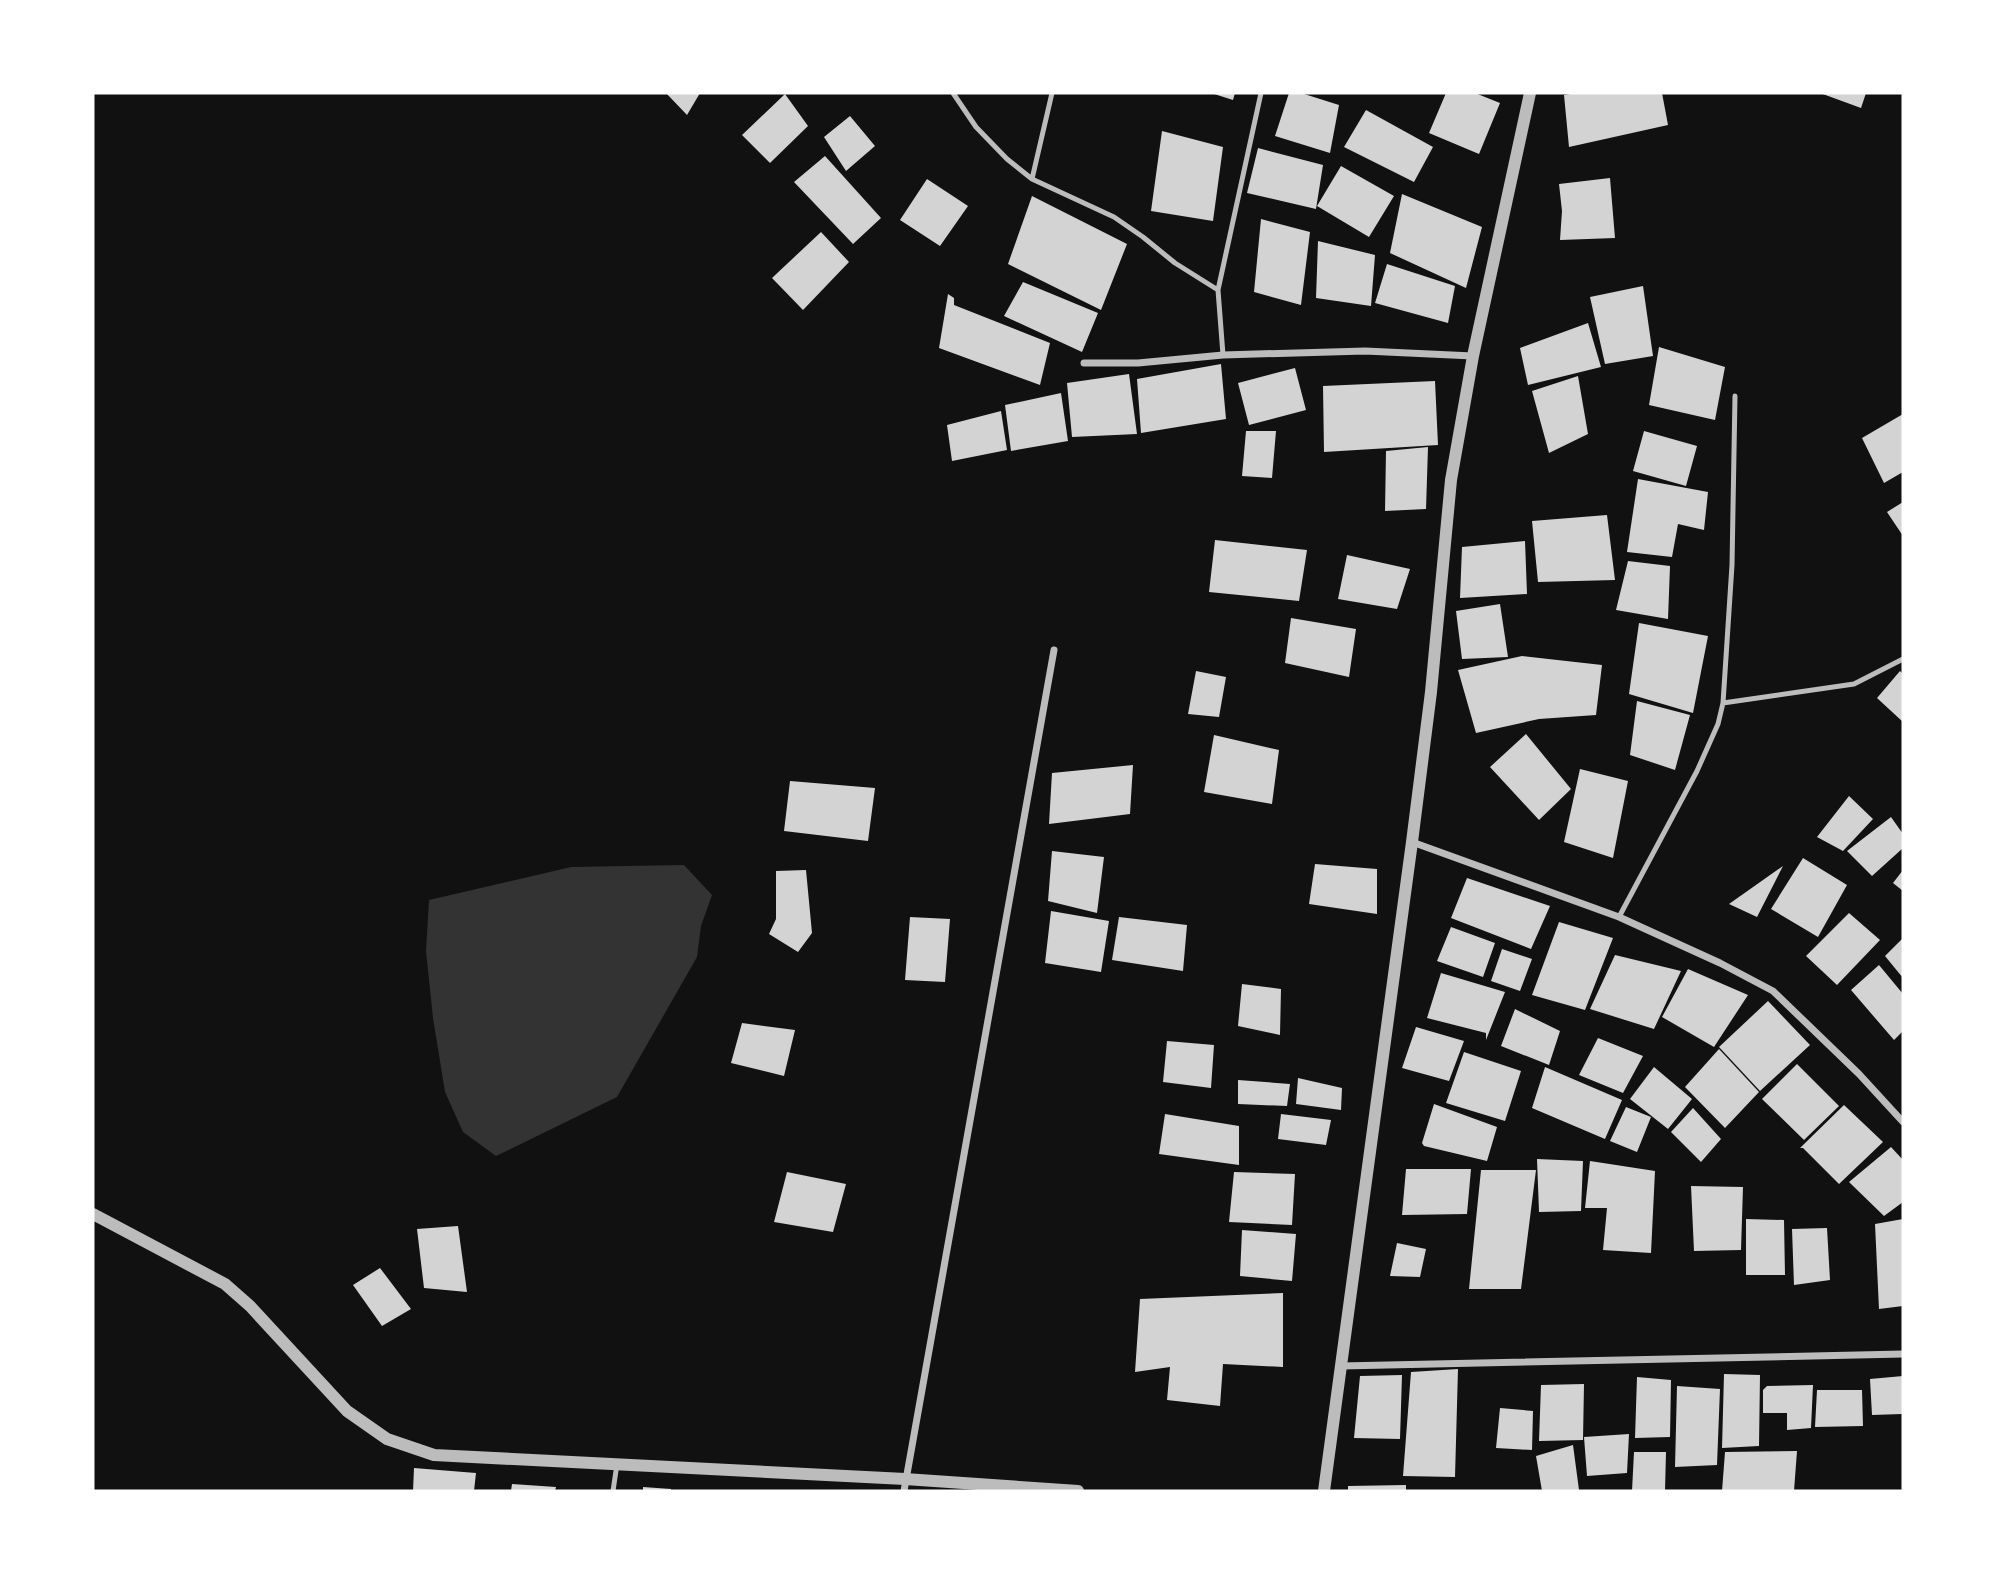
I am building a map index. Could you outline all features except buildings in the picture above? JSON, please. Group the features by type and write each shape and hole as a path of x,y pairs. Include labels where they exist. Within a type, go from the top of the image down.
{"street":[{"path":"1324,1491 1431,692 1451,480 1473,356 1530,93"},
{"path":"1084,363 1139,363 1223,355 1365,351 1473,356"},
{"path":"905,1485 1054,650"},
{"path":"1412,842 1619,917 1720,963 1773,991 1860,1074 1903,1122"},
{"path":"93,1214 225,1284 250,1306 346,1411 387,1439 434,1455 471,1459 617,1464 905,1485 1078,1491"},
{"path":"1342,1366 1903,1354"}],"lane":[{"path":"953,93 976,127 1007,159 1032,179 1114,217 1175,263 1218,290"},
{"path":"1032,179 1052,93"},
{"path":"1223,355 1218,290 1261,93"},
{"path":"1619,917 1697,771 1718,724 1723,704 1732,565 1735,396"},
{"path":"1723,704 1854,684 1903,659"},
{"path":"613,1491 617,1464"}],"shaded area":[{"path":"684,865 712,895 701,926 697,957 617,1097 496,1156 463,1132 445,1092 433,1018 426,951 429,900 571,867"}]}
